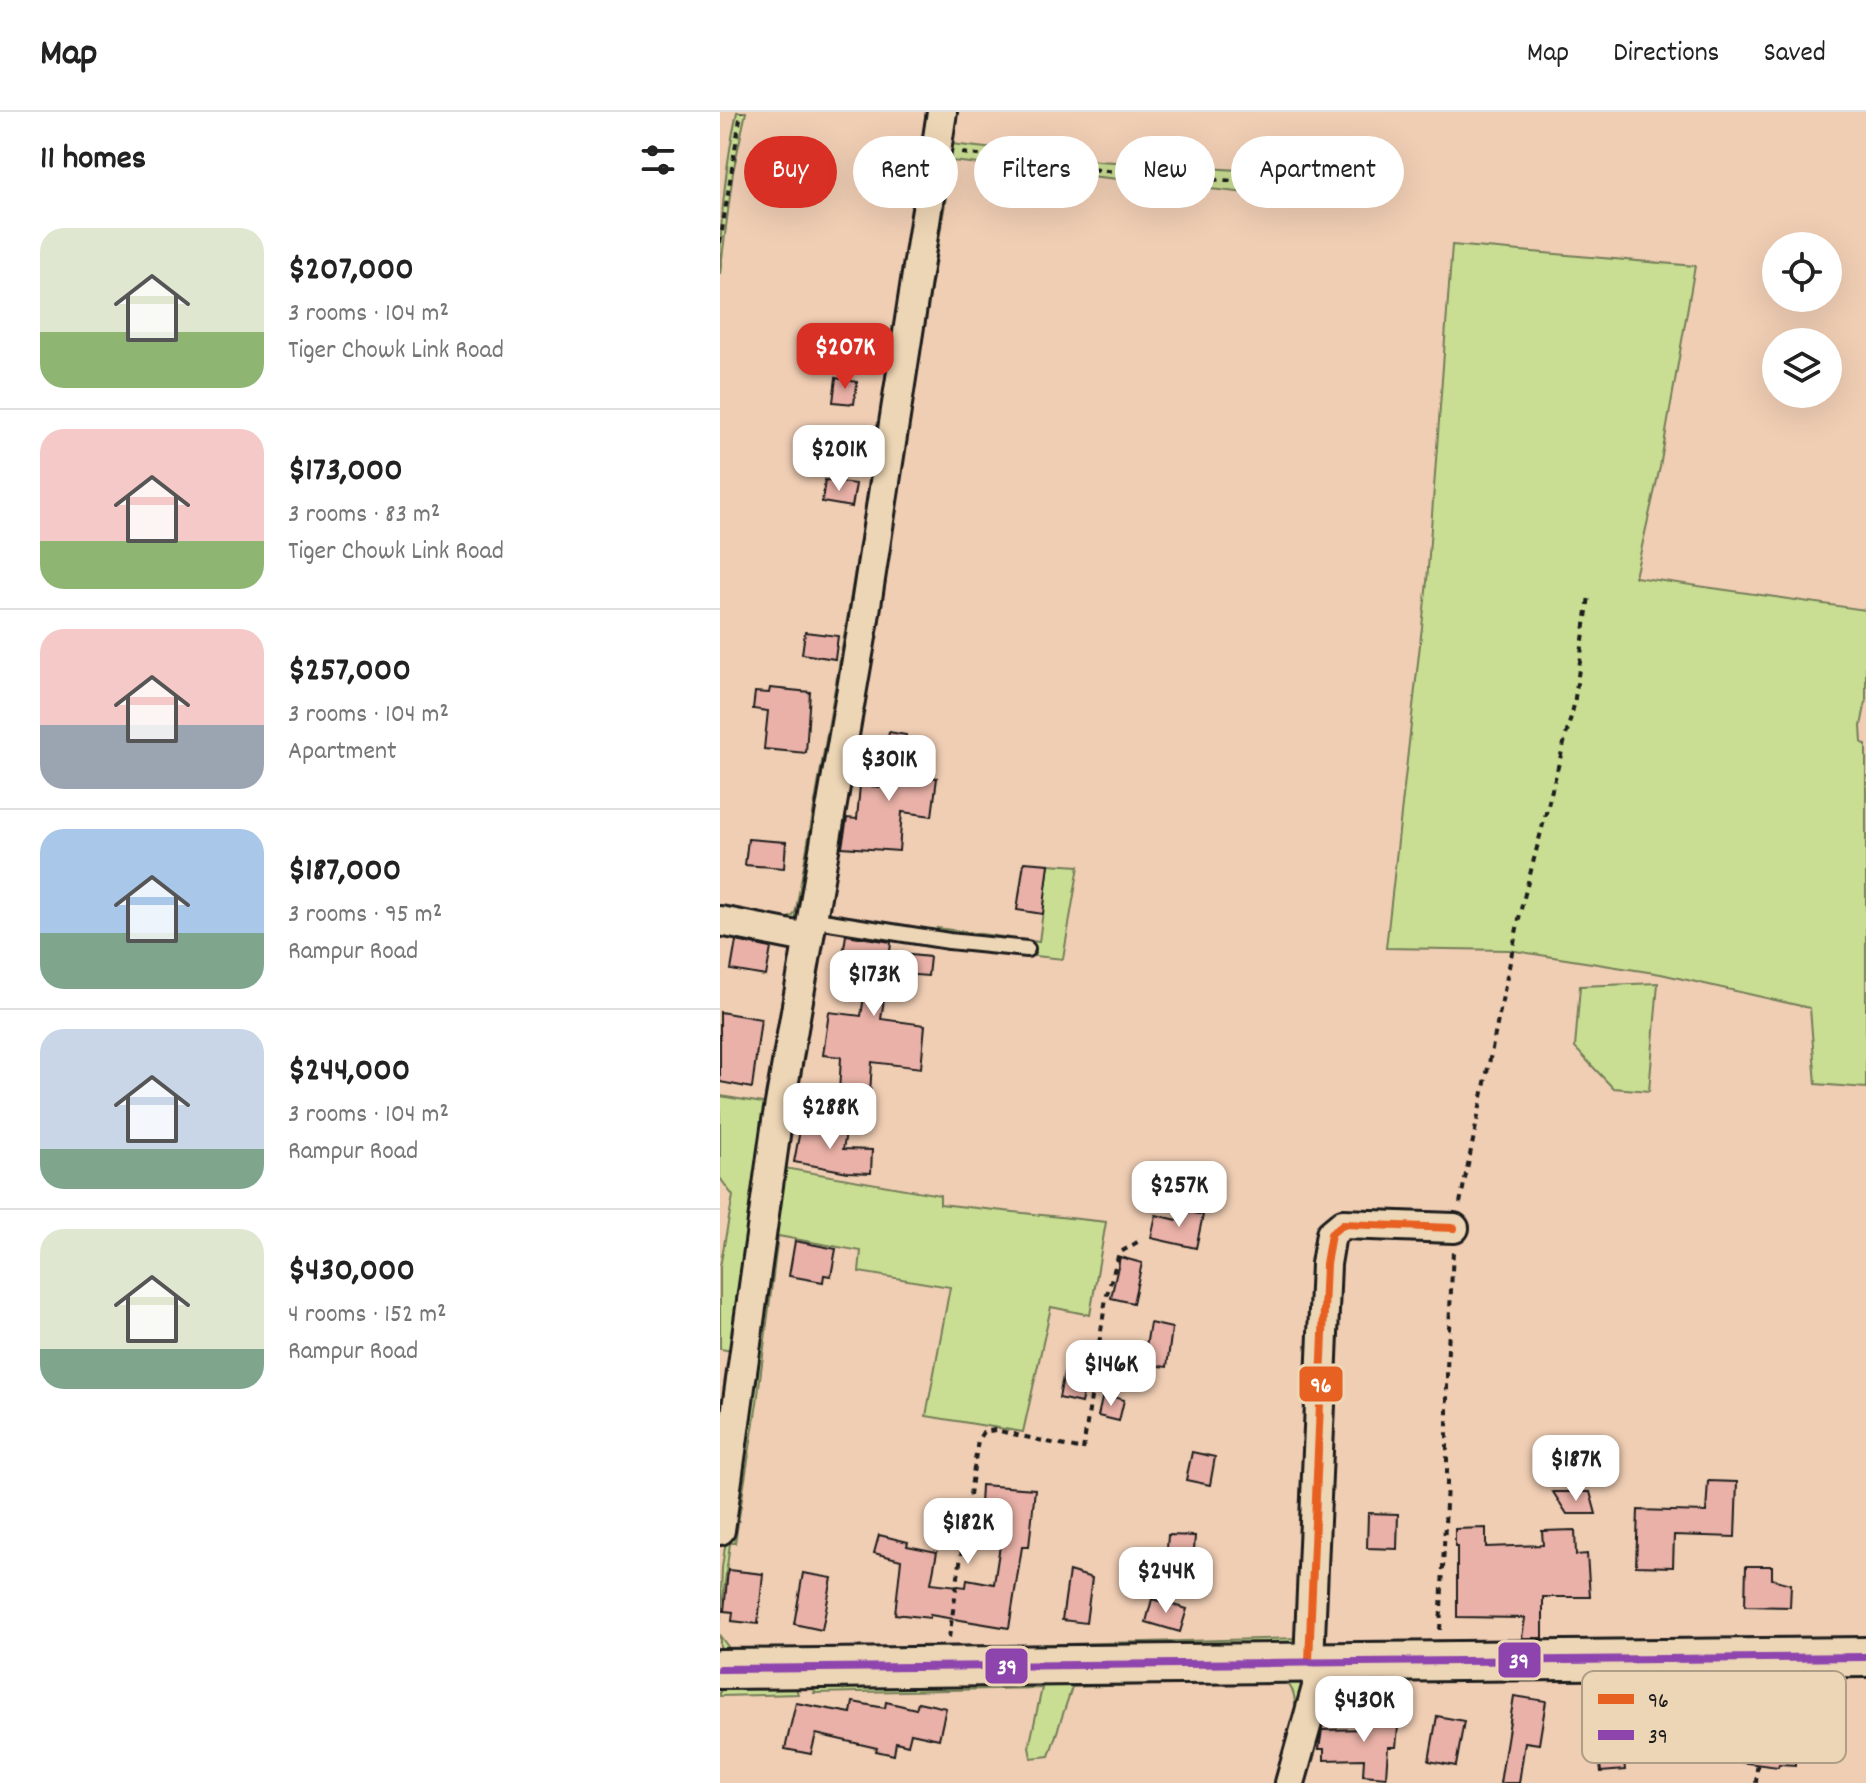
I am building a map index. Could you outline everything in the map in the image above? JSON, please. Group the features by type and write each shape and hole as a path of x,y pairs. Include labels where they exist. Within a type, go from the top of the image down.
{"main road":[{"path":"720,1669 1866,1657"}],"street":[{"path":"938,136 942,112"},
{"path":"720,1530 777,1121 808,928 862,631 926,208"},
{"path":"720,921 808,928"},
{"path":"1290,1783 1317,1687 1312,1661 1326,1264 1331,1234 1343,1224 1454,1228"}],"lane":[{"path":"808,928 1027,949"}],"path":[{"path":"720,243 741,112"},
{"path":"958,153 1107,171 1231,181"},
{"path":"1438,1660 1447,1483 1447,1368 1454,1228 1521,909 1574,705 1589,596"},
{"path":"945,1667 978,1440 983,1432 995,1430 1083,1450 1106,1298 1119,1253 1141,1240"},
{"path":"1764,1671 1765,1657"},
{"path":"1756,1783 1757,1763"}],"green space":[{"path":"737,112 746,112 733,172 720,274 724,193"},
{"path":"958,145 974,147 974,163 958,162"},
{"path":"1099,161 1115,162 1115,179 1099,177"},
{"path":"1215,169 1231,170 1231,191 1215,190"},
{"path":"915,208 885,414 798,923 720,910 786,919 793,916 796,910"},
{"path":"940,208 944,208 873,639 823,911 784,1168 940,1195 940,1204 1106,1222 1090,1315 1051,1307 1023,1432 926,1416 950,1287 859,1272 861,1251 778,1236 757,1403 735,1543 730,1543 720,1621 722,1568 779,1167"},
{"path":"1452,245 1695,266 1660,467 1635,577 1866,610 1866,701 1861,726 1862,743 1866,744 1866,1088 1816,1084 1810,1008 1661,974 1509,950 1386,948 1427,582"},
{"path":"1049,864 1079,866 1063,959 941,946 937,928 1039,942"},
{"path":"789,946 794,948 733,1351 720,1349 720,1267 733,1196 720,1178 720,1096 769,1104 791,954"},
{"path":"1658,983 1649,1091 1613,1088 1575,1048 1580,986"},
{"path":"720,1636 729,1648 737,1649 1300,1638 1295,1643 887,1655 724,1651 720,1646"},
{"path":"793,1681 798,1694 720,1696 720,1683"},
{"path":"1278,1681 1072,1687 1049,1756 1031,1758 1029,1747 1042,1688 814,1693 817,1685"},
{"path":"1285,1681 1301,1681 1305,1687 1283,1783 1274,1783 1295,1708 1293,1693"}],"building":[{"path":"836,378 857,382 854,404 833,402"},
{"path":"825,480 856,484 852,507 822,502"},
{"path":"805,632 838,636 835,659 802,654"},
{"path":"770,688 810,692 806,753 764,749 768,711 753,709 755,692 769,693"},
{"path":"889,732 906,735 901,774 937,778 932,816 902,812 899,851 842,847 847,818 857,819 860,785 880,787"},
{"path":"748,839 786,842 784,868 745,865"},
{"path":"1024,862 1049,864 1043,914 1017,910"},
{"path":"846,935 891,942 890,953 930,957 928,976 888,973 881,1019 925,1025 921,1068 872,1062 870,1094 839,1093 841,1057 823,1055 829,1012 861,1016 868,971 841,968"},
{"path":"736,941 771,948 766,976 731,970"},
{"path":"720,1012 761,1019 752,1088 720,1082"},
{"path":"801,1125 846,1133 843,1149 872,1150 871,1173 794,1162"},
{"path":"1185,1211 1203,1215 1196,1248 1151,1238 1156,1215 1182,1221"},
{"path":"795,1241 836,1249 831,1276 824,1275 823,1282 789,1276"},
{"path":"1120,1257 1142,1263 1133,1303 1111,1298"},
{"path":"1150,1323 1172,1328 1167,1367 1143,1364"},
{"path":"1066,1361 1089,1365 1081,1403 1059,1398"},
{"path":"1103,1394 1124,1400 1119,1421 1098,1416"},
{"path":"1192,1452 1215,1457 1210,1485 1186,1480"},
{"path":"1708,1481 1737,1482 1735,1537 1674,1535 1673,1567 1636,1566 1638,1510 1706,1512"},
{"path":"981,1485 1035,1489 1029,1547 1022,1547 1009,1628 930,1615 930,1618 895,1614 901,1560 874,1553 879,1535 908,1542 907,1546 937,1552 931,1583 966,1587 967,1579 994,1584 1000,1545 987,1544 988,1505 980,1505"},
{"path":"1553,1492 1590,1492 1596,1514 1567,1514"},
{"path":"1368,1513 1398,1514 1397,1549 1367,1548"},
{"path":"1486,1528 1486,1547 1543,1545 1542,1531 1575,1530 1576,1555 1587,1554 1590,1597 1543,1597 1543,1638 1522,1638 1525,1618 1457,1617 1455,1529"},
{"path":"1168,1535 1195,1536 1193,1564 1166,1562"},
{"path":"1746,1566 1772,1566 1772,1579 1791,1584 1790,1607 1745,1606"},
{"path":"728,1570 763,1574 758,1624 732,1621 733,1612 724,1611"},
{"path":"1069,1571 1092,1578 1086,1623 1062,1620"},
{"path":"803,1573 832,1578 822,1630 794,1624"},
{"path":"1152,1599 1187,1609 1180,1632 1146,1622"},
{"path":"1514,1696 1546,1701 1539,1744 1525,1742 1519,1783 1500,1783"},
{"path":"853,1702 885,1708 886,1702 916,1709 918,1702 946,1708 939,1739 911,1733 908,1745 896,1742 894,1755 816,1734 811,1754 785,1749 796,1703 851,1713"},
{"path":"1368,1713 1399,1717 1396,1747 1388,1747 1386,1777 1363,1775 1364,1759 1324,1760 1324,1749 1319,1749 1322,1730 1367,1729"},
{"path":"1437,1716 1464,1721 1456,1766 1429,1761"},
{"path":"1600,1763 1624,1763 1625,1770 1601,1772"},
{"path":"1746,1763 1795,1763 1779,1764 1778,1767"}],"transit line":[{"name":"96","path":"1309,1661 1326,1264 1331,1234 1343,1224 1454,1228"},
{"name":"39","path":"720,1669 1866,1657"}]}
